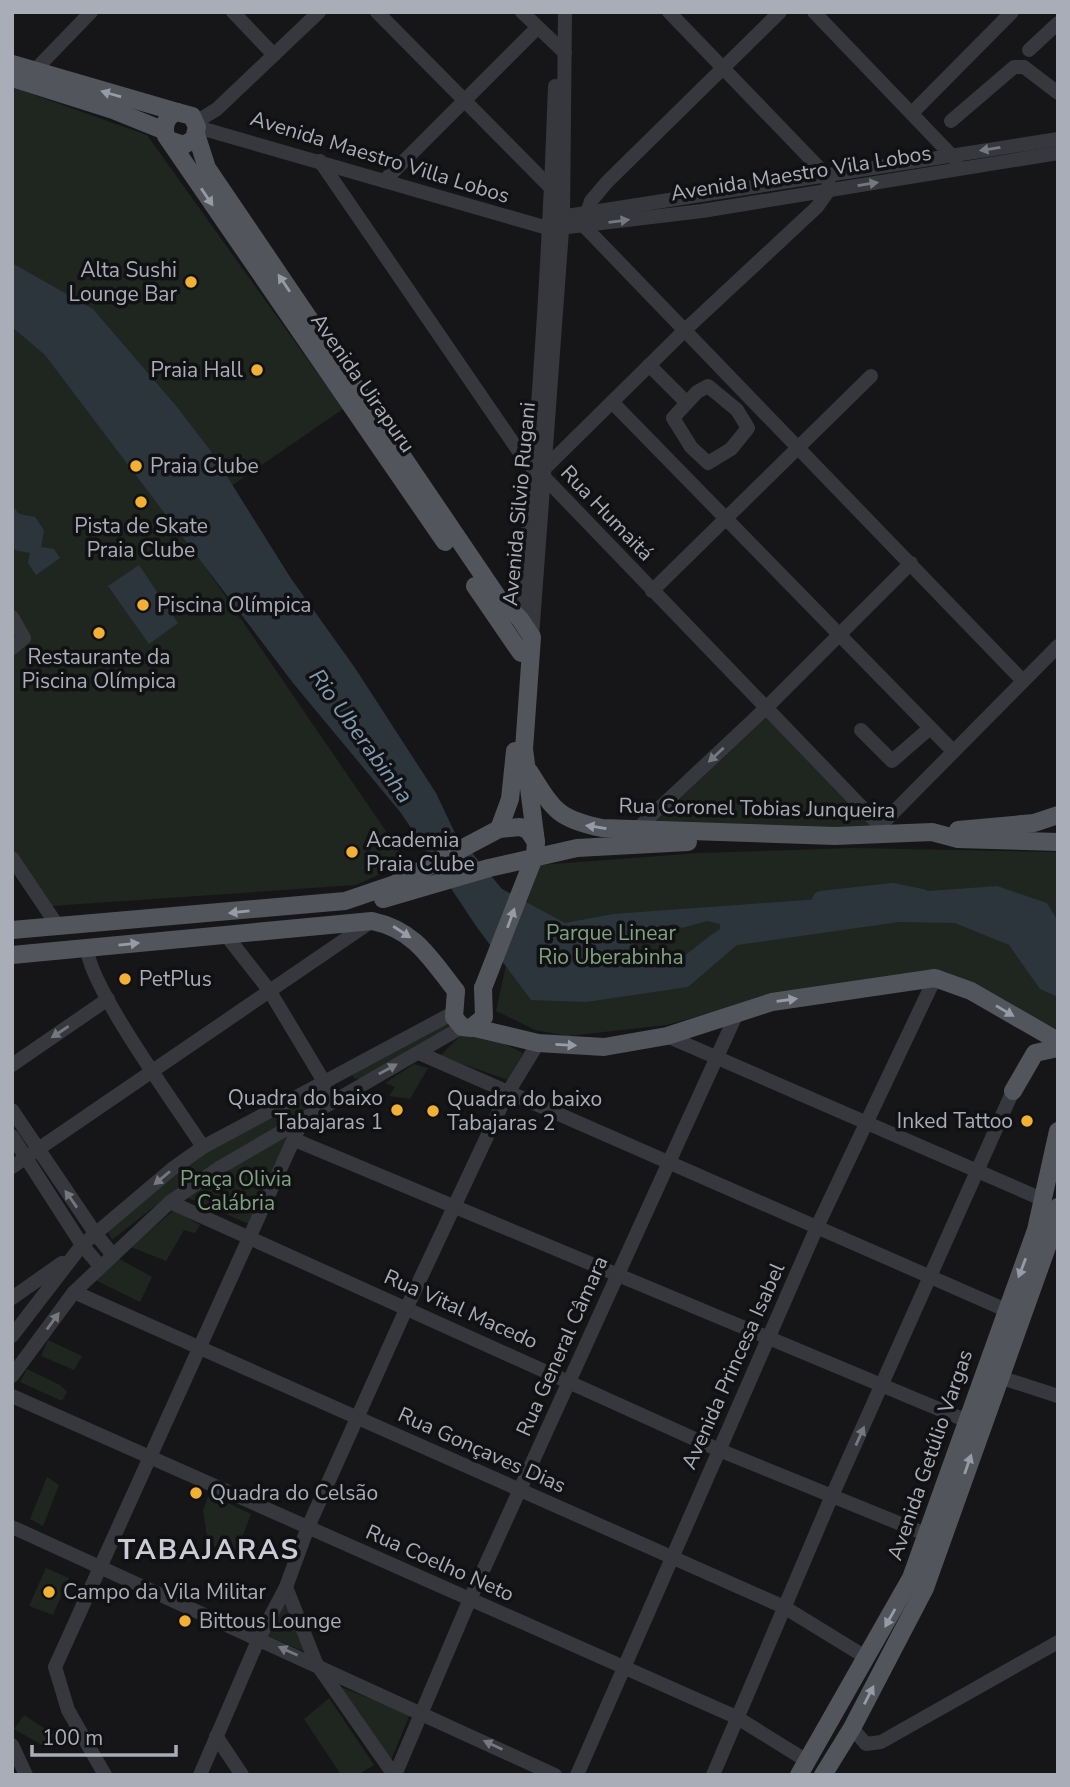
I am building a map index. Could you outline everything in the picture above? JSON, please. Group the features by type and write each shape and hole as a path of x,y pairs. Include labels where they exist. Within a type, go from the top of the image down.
{"main road":[{"path":"12,64 192,116 197,128 184,145 113,110 12,78"},
{"path":"167,136 167,119 177,112"},
{"name":"Avenida Uirapuru","path":"197,128 203,161 356,402 521,653"},
{"name":"Avenida Uirapuru","path":"167,136 356,402 497,596 520,619 531,637"},
{"name":"Avenida Silvio Rugani","path":"499,829 506,815 513,781 521,653 520,619"},
{"name":"Avenida Silvio Rugani","path":"483,988 523,886 532,853 525,765 526,697 531,637"},
{"name":"Rua Coronel Tobias Junqueira","path":"525,765 551,806 573,822 603,828 835,836 881,830 932,832 958,839 1058,842"},
{"path":"932,832 1034,823 1058,815"},
{"path":"12,930 345,901 395,884 499,829 520,827 528,830 532,853"},
{"path":"307,905 324,909 363,905 532,853 629,844 835,836"},
{"path":"12,955 372,921 393,926 422,947 456,991 463,1023"},
{"path":"463,1023 538,1043 604,1047 667,1036 772,1002 935,978 971,991 1058,1041"},
{"path":"456,991 469,994 483,988 484,1017 463,1023"},
{"path":"1013,1091 1035,1053 1058,1048"},
{"name":"Avenida Getúlio Vargas","path":"823,1775 852,1728 917,1584 948,1498 999,1377 1051,1204 1058,1131"},
{"name":"Avenida Getúlio Vargas","path":"803,1768 867,1658 917,1584 928,1535 948,1498 965,1420 1006,1310 1043,1233"}],"street":[{"path":"34,71 91,12"},
{"path":"233,12 274,55"},
{"path":"197,128 319,12"},
{"path":"377,12 552,189"},
{"path":"522,12 560,50"},
{"name":"Avenida Silvio Rugani","path":"531,637 557,223 560,50 557,12"},
{"name":"Avenida Silvio Rugani","path":"557,223 552,189 560,50 565,12"},
{"path":"668,12 829,183"},
{"path":"586,219 591,201 607,182 780,12"},
{"path":"814,12 953,155 961,168"},
{"path":"912,113 1012,12"},
{"path":"1028,50 1058,23"},
{"path":"384,181 537,28"},
{"path":"951,121 1014,67 1024,67 1058,93"},
{"name":"Avenida Maestro Villa Lobos","path":"197,128 384,181 557,223"},
{"path":"557,223 829,183 953,155 1058,139"},
{"name":"Avenida Maestro Vila Lobos","path":"829,183 961,168 1058,153"},
{"name":"Rua Humaitá","path":"320,161 475,390 540,471 881,830"},
{"path":"540,471 817,207 829,183"},
{"path":"586,219 686,329 1023,681"},
{"path":"649,365 685,402"},
{"path":"652,591 871,376"},
{"path":"708,386 747,422 746,435 717,460 708,463 701,459 673,422 675,412 685,402 708,386"},
{"path":"612,402 952,750"},
{"name":"Avenida Silvio Rugani","path":"520,619 540,471"},
{"path":"636,830 766,708 911,563"},
{"path":"12,617 24,635 23,640 12,648"},
{"path":"881,830 952,750 1058,646"},
{"path":"861,730 892,761 930,728"},
{"path":"12,858 59,928"},
{"path":"12,1167 155,1072 269,990 372,921"},
{"path":"225,934 269,990 338,1098"},
{"path":"87,948 88,962 108,999 203,1147"},
{"name":"Avenida Princesa Isabel","path":"577,1775 817,1227 935,978"},
{"path":"12,1065 108,999"},
{"name":"Rua General Câmara","path":"394,1775 470,1599 737,1013"},
{"path":"12,1376 74,1292 170,1202 219,1168 419,1053 463,1023"},
{"path":"12,1298 77,1251 203,1147 328,1079 463,1023"},
{"path":"713,1775 831,1498 1013,1091 1037,1031"},
{"path":"667,1036 718,1056 1051,1204"},
{"path":"200,1775 286,1587 308,1527 407,1307 507,1094 538,1043"},
{"path":"419,1053 507,1094 1006,1310"},
{"path":"12,1110 77,1251 100,1266"},
{"path":"105,1775 68,1710 55,1667 302,1121"},
{"path":"12,1136 32,1154 112,1254"},
{"path":"295,1140 456,1205 965,1420"},
{"name":"Rua Vital Macedo","path":"170,1202 719,1450 831,1498 928,1535"},
{"path":"12,1336 77,1251"},
{"name":"Rua Gonçaves Dias","path":"74,1292 784,1607 867,1658"},
{"path":"999,1377 1058,1396"},
{"name":"Rua Coelho Neto","path":"12,1396 736,1717 803,1768"},
{"path":"12,1527 316,1663 555,1775"},
{"path":"286,1587 316,1663 394,1775"},
{"path":"852,1728 866,1744 881,1742 1058,1642"},
{"path":"216,1736 242,1775"},
{"path":"12,1745 26,1775"}],"green space":[{"name":"Praia Clube","path":"12,87 147,135 343,409 176,524 407,862 356,885 51,906 12,850"},
{"path":"767,717 875,828 652,825"},
{"name":"Parque Linear Rio Uberabinha","path":"854,848 1058,852 1058,1030 942,971 772,995 667,1025 568,1036 535,1030 496,1011 509,952 540,865 699,853"},
{"path":"444,1021 452,1024 363,1078 355,1079 350,1073"},
{"path":"460,1036 491,1037 523,1053 508,1080 440,1056"},
{"path":"414,1064 428,1068 410,1099 389,1096 395,1087 385,1083"},
{"path":"321,1086 328,1097 189,1179 112,1240 107,1230 196,1158"},
{"name":"Praça Olivia Calábria","path":"289,1135 249,1224 188,1198 231,1165"},
{"path":"174,1210 200,1225 195,1233 184,1230 166,1261 131,1247"},
{"path":"118,1258 152,1277 140,1302 95,1280"},
{"path":"48,1340 82,1356 74,1370 41,1356"},
{"path":"27,1369 60,1385 67,1392 62,1401 20,1382"},
{"path":"47,1477 59,1485 43,1526 30,1519"},
{"path":"209,1494 251,1514 235,1556 208,1543 203,1510"},
{"name":"Campo da Vila Militar","path":"46,1568 69,1578 53,1615 29,1606"},
{"path":"283,1599 305,1652 266,1635"},
{"path":"338,1686 410,1714 391,1760"},
{"path":"329,1698 374,1765 358,1775 341,1775 304,1719"},
{"path":"24,1715 54,1735 47,1748 14,1729"}],"water":[{"path":"12,263 93,309 177,407 213,454 290,577 355,668 436,793 454,831 502,889 565,923 613,914 997,886 1047,903 1058,921 1058,997 1040,989 1009,945 955,923 899,922 737,945 688,987 586,1002 531,1000 476,926 401,813 293,683 45,355 12,327","holes":["707,921 720,924 720,929 683,957 665,965 639,967 634,948 636,941 647,932 674,924 682,928"]},
{"path":"12,505 19,514 35,517 44,530 41,547 54,549 60,558 36,575 28,563 30,553 12,547"},
{"name":"Piscina Olímpica","path":"139,565 178,623 149,644 108,586"}],"waterway":[{"name":"Rio Uberabinha","path":"821,900 893,892 922,898"}],"place":[{"name":"Alta Sushi Lounge Bar","path":"191,282"},
{"name":"Praia Hall","path":"257,370"},
{"name":"Praia Clube","path":"136,466"},
{"name":"Pista de Skate Praia Clube","path":"141,502"},
{"name":"Piscina Olímpica","path":"143,605"},
{"name":"Restaurante da Piscina Olímpica","path":"99,633"},
{"name":"Academia Praia Clube","path":"352,852"},
{"name":"PetPlus","path":"125,979"},
{"name":"Quadra do baixo Tabajaras 1","path":"397,1110"},
{"name":"Quadra do baixo Tabajaras 2","path":"433,1111"},
{"name":"Inked Tattoo","path":"1027,1121"},
{"name":"Quadra do Celsão","path":"196,1493"},
{"name":"Campo da Vila Militar","path":"49,1592"},
{"name":"Bittous Lounge","path":"185,1621"}],"district":[{"name":"TABAJARAS","path":"209,1550"}]}
